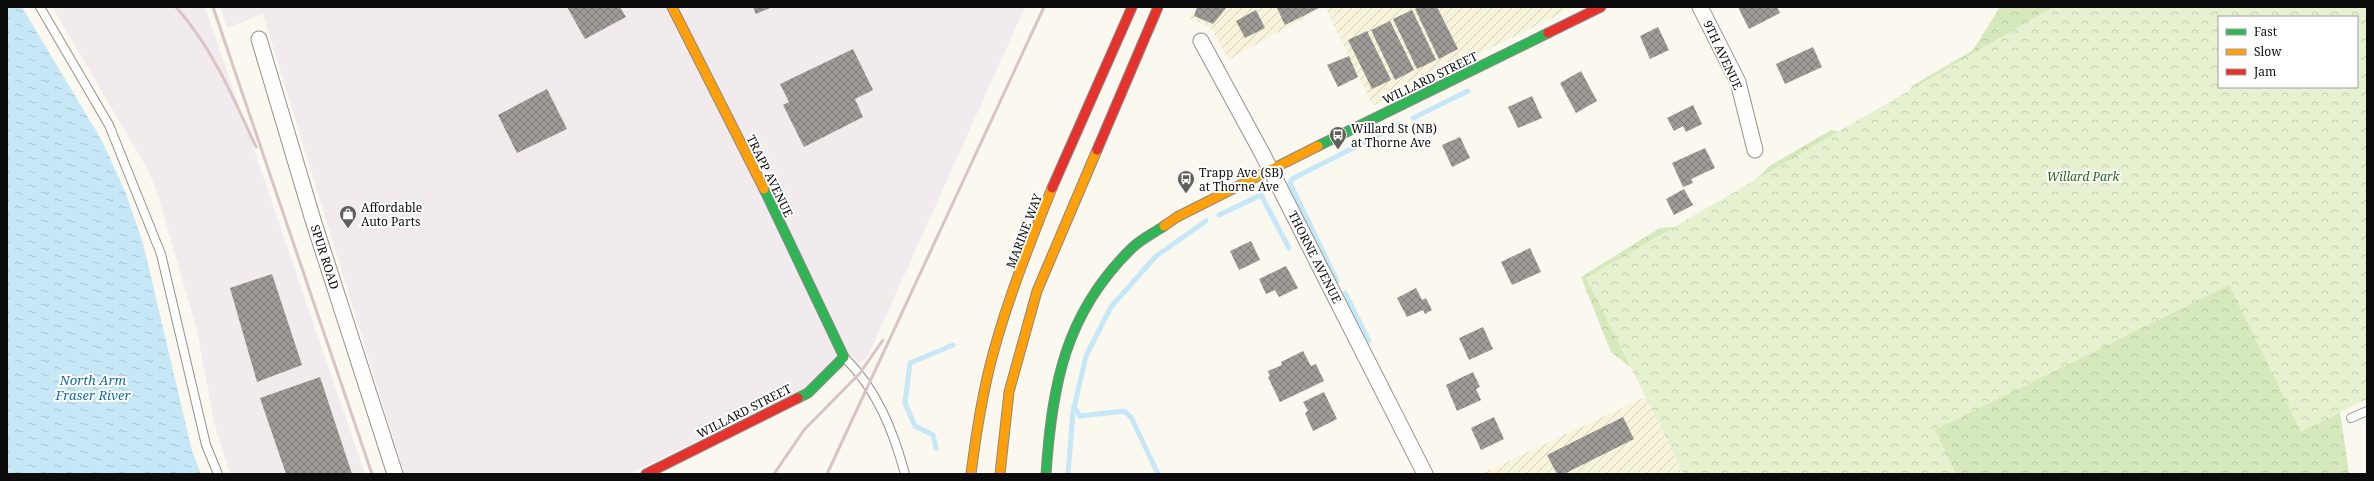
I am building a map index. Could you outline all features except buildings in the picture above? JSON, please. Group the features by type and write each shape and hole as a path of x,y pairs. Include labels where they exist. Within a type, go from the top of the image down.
{"street":[{"name":"TRAPP AVENUE","path":"672,7 755,171 844,357"},
{"name":"MARINE WAY","path":"971,474 979,416 992,357 1013,291 1037,226 1132,7"},
{"path":"1000,474 1009,392 1037,291 1158,7"},
{"name":"WILLARD STREET","path":"1270,170 1601,7"},
{"name":"9TH AVENUE","path":"1700,7 1738,82 1755,150"},
{"name":"SPUR ROAD","path":"259,38 313,220 396,474"},
{"name":"THORNE AVENUE","path":"1201,41 1270,170 1425,474"},
{"path":"1046,474 1050,419 1064,354 1091,297 1128,252 1149,236 1177,217 1270,170"},
{"name":"WILLARD STREET","path":"646,474 808,393 844,357"}],"lane":[{"path":"40,7 109,125 161,254 206,444 218,474"},
{"path":"844,357 860,373 872,390 896,442 905,474"},
{"path":"2351,418 2367,410"}],"shaded area":[{"path":"52,7 205,7 365,474 230,474 214,422 197,330 157,192 148,170"},
{"path":"220,7 1025,7 867,358 629,474 404,474 263,14 227,28"},
{"path":"1194,7 1324,7 1228,60 1212,29 1189,18"},
{"path":"1325,7 1574,7 1373,106"},
{"path":"1645,397 1684,474 1481,474"}],"green space":[{"name":"Willard Park","path":"2000,7 2367,7 2367,392 2339,404 2349,474 1688,474 1668,396 1611,352 1581,277 1660,228 1714,224 1768,167 1831,130 1879,139 1912,86 1973,50"},
{"name":"Willard Park","path":"2053,7 2367,7 2367,399 2301,432 2229,285 1935,430 1956,474 1684,474 1586,278"}],"water":[{"name":"North Arm Fraser River","path":"7,7 25,7 98,131 137,213 192,439 205,474 7,474"}],"pier":[{"path":"22,7 28,7 100,130 139,212 163,304 194,438 207,474 201,474 192,451 143,243 125,191 102,141"}],"waterway":[{"path":"1413,118 1468,91"},
{"path":"1337,281 1290,183 1292,179 1400,124"},
{"path":"1219,215 1261,195 1289,248"},
{"path":"1068,474 1073,412 1086,356 1111,307 1156,256 1206,221"},
{"path":"1345,293 1369,341"},
{"path":"936,448 933,435 915,426 905,403 910,363 953,345"},
{"path":"1074,407 1080,416 1124,411 1131,417 1158,474"}],"railway":[{"path":"176,7 201,39 211,56 231,92 256,147"},
{"path":"213,7 372,474"},
{"path":"827,474 1044,7"},
{"path":"774,474 804,430 860,373 883,340"}],"traffic: fast":[{"path":"1318,146 1548,33"},
{"path":"764,189 844,357 808,393 798,398"},
{"path":"1046,474 1049,441 1058,381 1066,352 1077,325 1091,298 1109,273 1132,248 1164,226"}],"traffic: slow":[{"path":"672,7 764,189"},
{"path":"1164,226 1177,217 1318,146"},
{"path":"1000,474 1009,392 1037,291 1097,150"},
{"path":"971,474 980,414 993,354 1012,291 1052,188"}],"traffic: jam":[{"path":"1052,188 1132,7"},
{"path":"1097,150 1158,7"},
{"path":"1548,33 1601,7"},
{"path":"646,474 798,398"}],"place":[{"name":"Willard St (NB) at Thorne Ave","path":"1338,150"},
{"name":"Trapp Ave (SB) at Thorne Ave","path":"1186,194"},
{"name":"Affordable Auto Parts","path":"348,229"}]}
